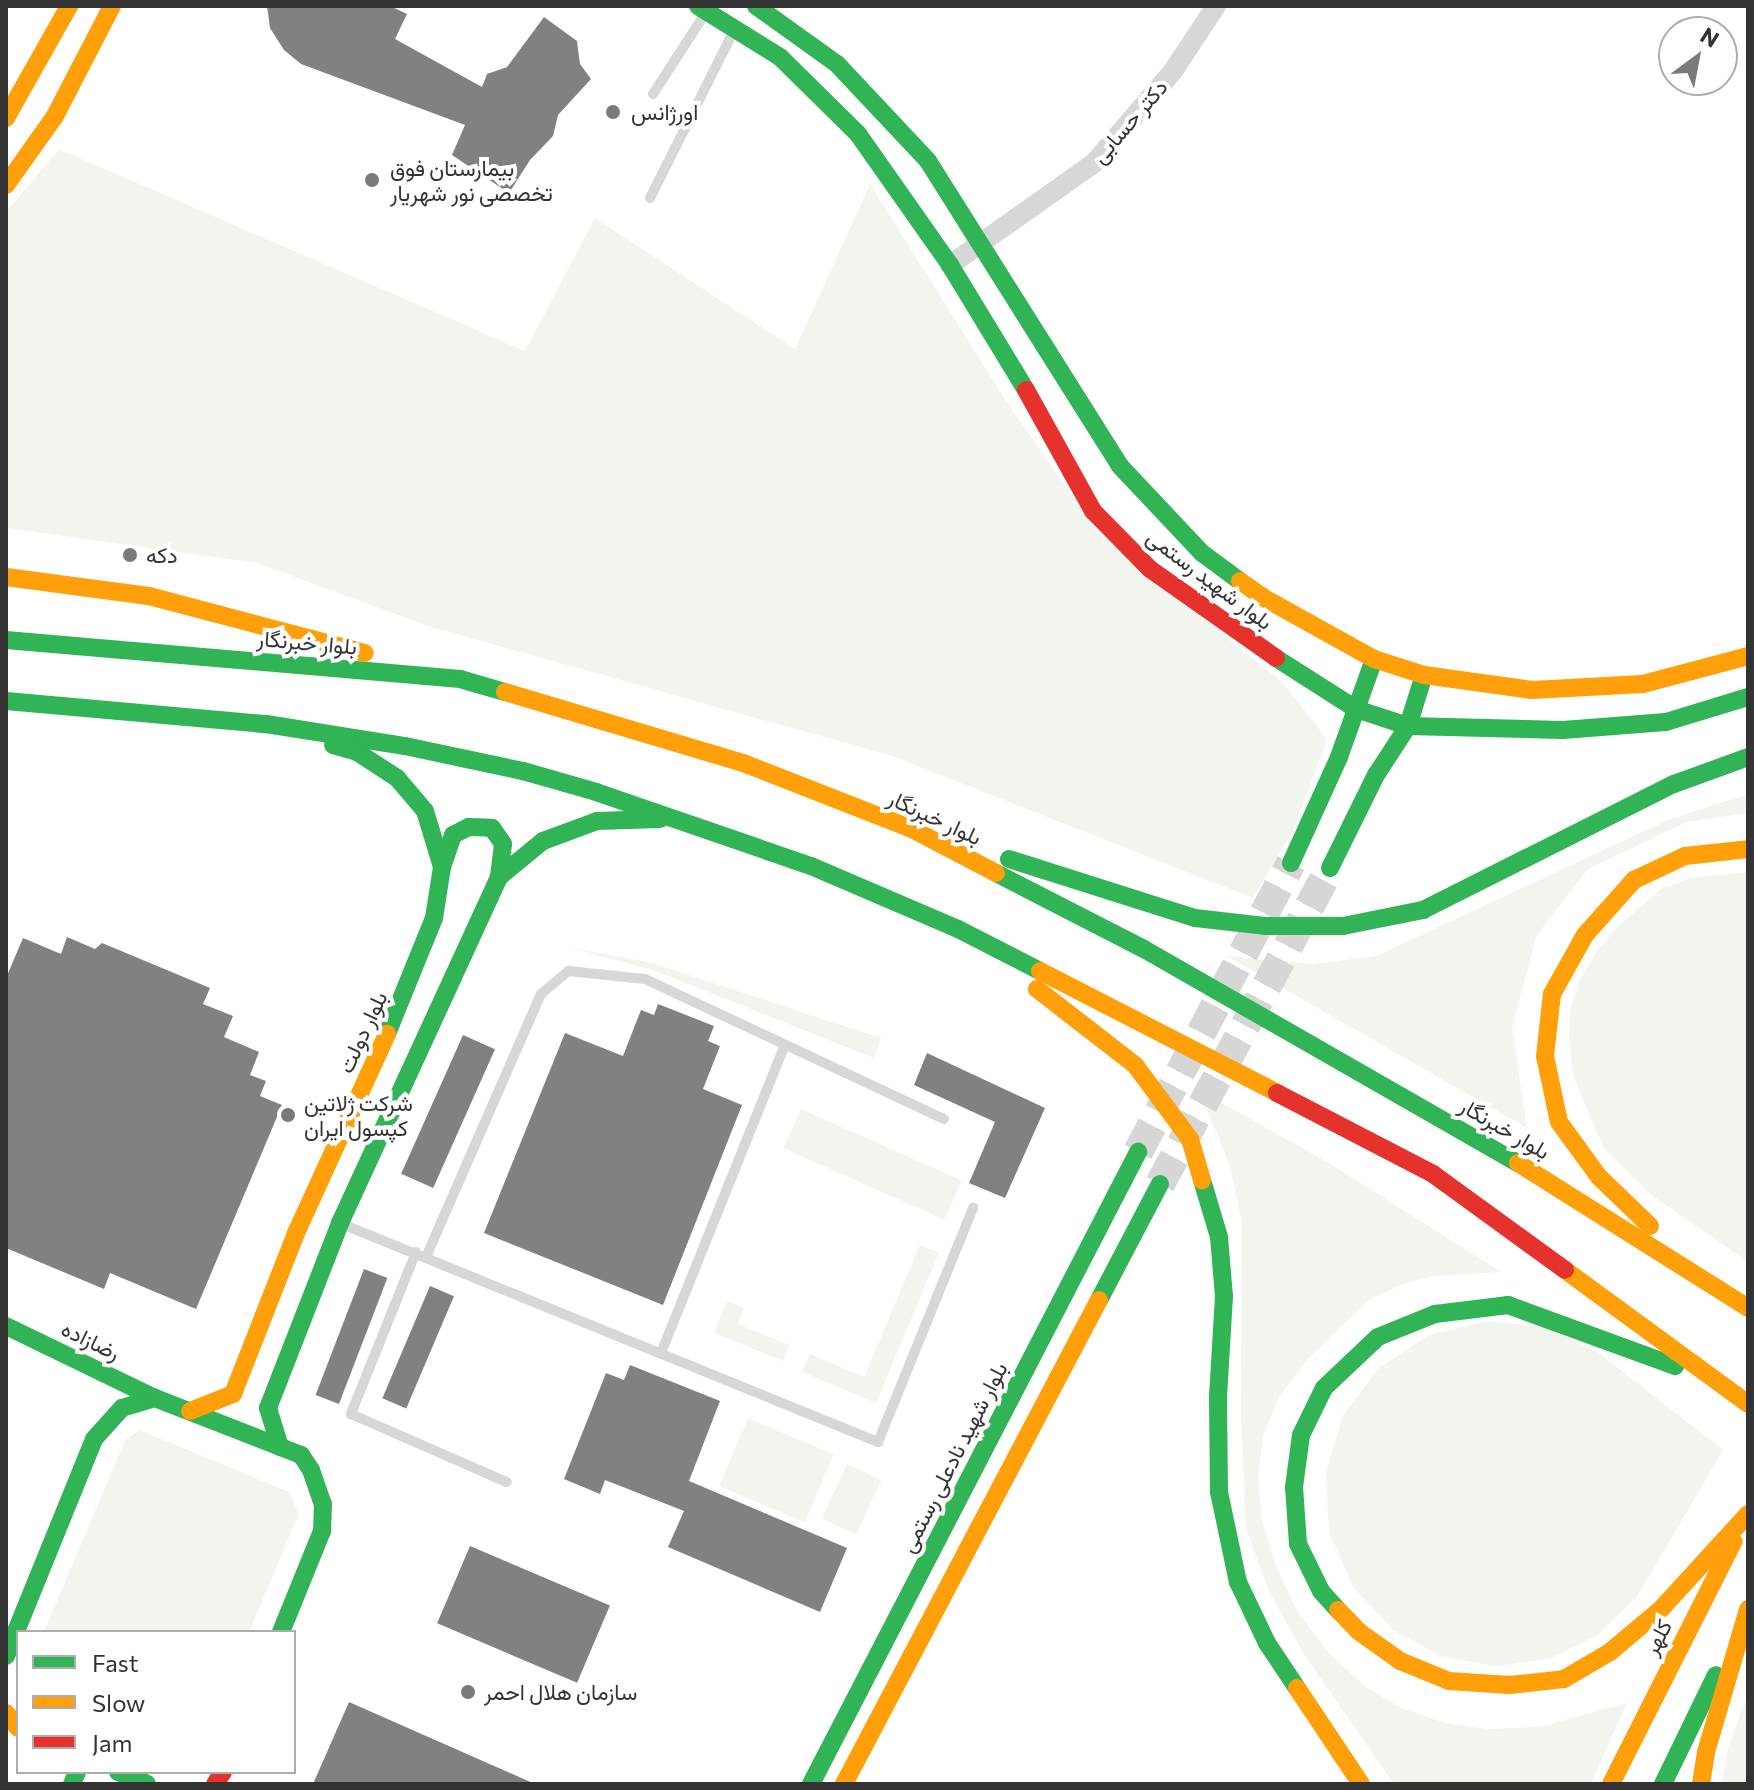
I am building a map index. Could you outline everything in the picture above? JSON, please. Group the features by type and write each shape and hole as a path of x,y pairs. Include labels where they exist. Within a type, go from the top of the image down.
{"main road":[{"path":"6,118 69,6"},
{"path":"6,185 55,116 112,6"},
{"name":"بلوار شهید رستمی","path":"756,6 837,64 928,161 1130,477 1202,553 1264,598 1374,659 1424,675 1532,690 1627,685 1748,656"},
{"name":"بلوار شهید رستمی","path":"702,8 780,57 858,134 950,265 1029,396 1093,511 1150,569 1235,631 1356,709 1408,726 1563,730 1666,722 1748,697"},
{"path":"6,577 149,596 460,679"},
{"name":"بلوار خبرنگار","path":"6,640 460,679 743,763 910,828 1144,949 1542,1177 1748,1307"},
{"path":"1291,863 1374,659"},
{"path":"1330,868 1376,775 1408,726 1424,675"},
{"path":"6,701 266,724 405,746 523,771 811,866 958,929 1433,1174 1748,1404"},
{"name":"بلوار دولت","path":"190,1411 233,1394 296,1233 412,980 434,918 442,867 425,811 397,778 357,752 266,724"},
{"path":"910,828 1195,918 1265,926 1343,926 1423,910 1674,784 1748,757"},
{"path":"499,877 543,841 597,821 676,819"},
{"path":"280,1447 268,1408 340,1223 499,877 503,844 492,828 469,827 453,835 442,867"},
{"path":"1748,849 1685,856 1634,880 1585,935 1552,994 1545,1056 1559,1122 1599,1177 1668,1242 1748,1307"},
{"path":"958,929 1135,1065 1190,1139 1219,1237 1224,1296 1218,1398 1219,1492 1238,1582 1267,1643 1361,1784"},
{"name":"بلوار شهید نادعلی رستمی","path":"811,1784 1138,1152"},
{"path":"844,1784 1160,1184"},
{"path":"1721,1383 1508,1305 1435,1314 1378,1337 1324,1388 1301,1435 1294,1487 1298,1544 1321,1591 1358,1631 1400,1661 1449,1681 1510,1685 1564,1679 1610,1652 1661,1609 1748,1514"},
{"name":"رضازاده","path":"6,1326 155,1398 301,1455 319,1486 323,1504 322,1531 282,1630"},
{"path":"17,1630 94,1439 122,1408 155,1398"},
{"name":"کلهر","path":"1611,1784 1748,1514"},
{"path":"1663,1784 1748,1609"},
{"path":"1701,1784 1706,1752 1748,1609"},
{"path":"6,1656 16,1631"},
{"path":"124,1774 147,1784"}],"street":[{"name":"دکتر حسابی","path":"950,265 1094,163 1173,71 1216,6"}],"lane":[{"path":"653,94 702,8"},
{"path":"650,198 735,28"},
{"path":"507,1482 351,1414 541,994 568,971 645,979 944,1119"},
{"path":"661,1353 785,1045"},
{"path":"340,1223 878,1442 973,1208"}],"shaded area":[{"path":"59,149 525,351 595,218 795,349 870,184 1004,398 1098,533 1283,683 1327,739 1294,829 1253,898 892,756 431,627 257,563 6,528 6,212"},
{"path":"1748,794 1748,813 1687,822 1588,869 1537,935 1512,1027 1527,1128 1227,956 1313,964 1376,956 1668,820"},
{"path":"1748,872 1748,1262 1650,1194 1603,1147 1574,1078 1569,1043 1570,1010 1580,980 1597,951 1619,925 1661,889 1690,878"},
{"path":"563,946 652,963 881,1038 874,1058 653,970"},
{"path":"1213,1098 1329,1163 1501,1272 1435,1276 1403,1284 1369,1300 1307,1360 1279,1397 1263,1436 1258,1478 1262,1520 1275,1564 1297,1611 1329,1653 1367,1688 1402,1708 1445,1723 1488,1729 1539,1727 1627,1703 1591,1784 1394,1784 1303,1653 1268,1589 1246,1529 1241,1414 1242,1223 1230,1166 1206,1107"},
{"path":"801,1109 962,1181 944,1220 784,1148"},
{"path":"920,1245 939,1253 876,1403 802,1372 810,1354 864,1377"},
{"path":"727,1301 744,1308 738,1324 789,1345 783,1361 714,1333"},
{"path":"1486,1321 1546,1327 1599,1353 1723,1450 1637,1597 1598,1635 1549,1659 1495,1666 1441,1656 1393,1630 1353,1587 1329,1532 1326,1472 1343,1415 1379,1368 1429,1335"},
{"path":"748,1418 834,1454 805,1522 719,1486"},
{"path":"140,1430 289,1492 299,1514 250,1630 45,1630 125,1440"},
{"path":"847,1464 881,1480 856,1534 822,1518"},
{"path":"1748,1694 1748,1784 1722,1784 1729,1744"}],"building":[{"path":"267,6 390,6 407,14 395,39 482,87 487,74 507,67 544,17 577,41 580,64 591,79 558,115 553,136 530,160 509,193 452,155 465,125 301,64 284,50 270,28"},
{"path":"67,937 95,949 102,943 210,988 203,1004 233,1016 224,1037 259,1052 250,1075 266,1081 260,1096 282,1105 196,1309 110,1273 104,1289 6,1248 6,978 23,938 61,954"},
{"path":"658,1004 714,1026 708,1041 720,1046 703,1089 742,1105 663,1305 484,1233 565,1033 623,1056 641,1010 654,1015"},
{"path":"463,1035 495,1049 433,1188 401,1174"},
{"path":"927,1053 1045,1108 1005,1198 969,1183 995,1122 914,1085"},
{"path":"364,1269 387,1278 339,1404 316,1395"},
{"path":"430,1286 454,1296 406,1408 382,1398"},
{"path":"630,1365 720,1401 689,1481 847,1548 820,1612 668,1547 684,1511 605,1480 600,1494 564,1479 606,1373 624,1380"},
{"path":"470,1546 610,1605 577,1683 437,1623"},
{"path":"349,1702 535,1784 313,1784"}],"tunnel":[{"path":"1138,1152 1291,863"},
{"path":"1160,1184 1330,868"}],"traffic: fast":[{"path":"698,6 780,57 858,134 950,265 1026,390"},
{"path":"756,6 837,64 928,161 1120,466 1202,553 1240,581"},
{"path":"6,640 460,679 505,692"},
{"path":"1276,658 1356,709 1408,726 1563,730 1666,722 1748,697"},
{"path":"1291,863 1339,757 1374,659"},
{"path":"1330,868 1376,775 1408,726 1424,675"},
{"path":"6,701 266,724 405,746 523,771 596,792 811,866 958,929 1040,971"},
{"path":"333,745 357,752 397,778 425,811 442,867 434,918 387,1034"},
{"path":"1009,859 1195,918 1265,926 1343,926 1423,910 1674,784 1748,757"},
{"path":"280,1447 268,1408 340,1223 499,877 543,841 597,821 660,819"},
{"path":"442,867 453,835 469,827 492,828 503,844 499,877"},
{"path":"996,873 1144,949 1518,1163"},
{"path":"811,1784 1138,1152"},
{"path":"1202,1180 1219,1237 1224,1296 1218,1398 1219,1492 1238,1582 1267,1643 1297,1688"},
{"path":"1099,1300 1160,1184"},
{"path":"1338,1610 1321,1591 1298,1544 1294,1487 1301,1435 1324,1388 1378,1337 1435,1314 1508,1305 1675,1366"},
{"path":"6,1326 155,1398"},
{"path":"17,1630 94,1439 122,1408 155,1398 301,1455 311,1470 323,1504 322,1531 282,1630"},
{"path":"6,1656 16,1631"},
{"path":"1663,1784 1716,1675"},
{"path":"72,1784 76,1774"},
{"path":"123,1774 147,1784"}],"traffic: slow":[{"path":"6,118 69,6"},
{"path":"6,185 55,116 112,6"},
{"path":"6,577 149,596 365,653"},
{"path":"1240,581 1264,598 1374,659 1424,675 1532,690 1643,684 1748,656"},
{"path":"505,692 743,763 910,828 996,873"},
{"path":"1650,1226 1599,1177 1559,1122 1545,1056 1552,994 1585,935 1634,880 1685,856 1748,849"},
{"path":"1040,971 1277,1093"},
{"path":"1037,989 1135,1065 1190,1139 1202,1180"},
{"path":"190,1411 233,1394 296,1233 387,1034"},
{"path":"1518,1163 1748,1308"},
{"path":"1565,1270 1748,1404"},
{"path":"844,1784 1099,1300"},
{"path":"1338,1610 1358,1631 1400,1661 1449,1681 1510,1685 1564,1679 1610,1652 1661,1609 1748,1514"},
{"path":"1611,1784 1734,1541"},
{"path":"1701,1784 1706,1752 1748,1609"},
{"path":"1297,1688 1361,1784"},
{"path":"6,1713 16,1726"}],"traffic: jam":[{"path":"1026,390 1093,511 1150,569 1276,658"},
{"path":"1277,1093 1433,1174 1565,1270"},
{"path":"215,1784 222,1774"}],"place":[{"name":"اورژانس","path":"613,112"},
{"name":"بیمارستان فوق تخصصی نور شهریار","path":"372,180"},
{"name":"دکه","path":"130,555"},
{"name":"شرکت ژلاتین کپسول ایران","path":"288,1115"},
{"name":"سازمان هلال احمر","path":"468,1692"}]}
